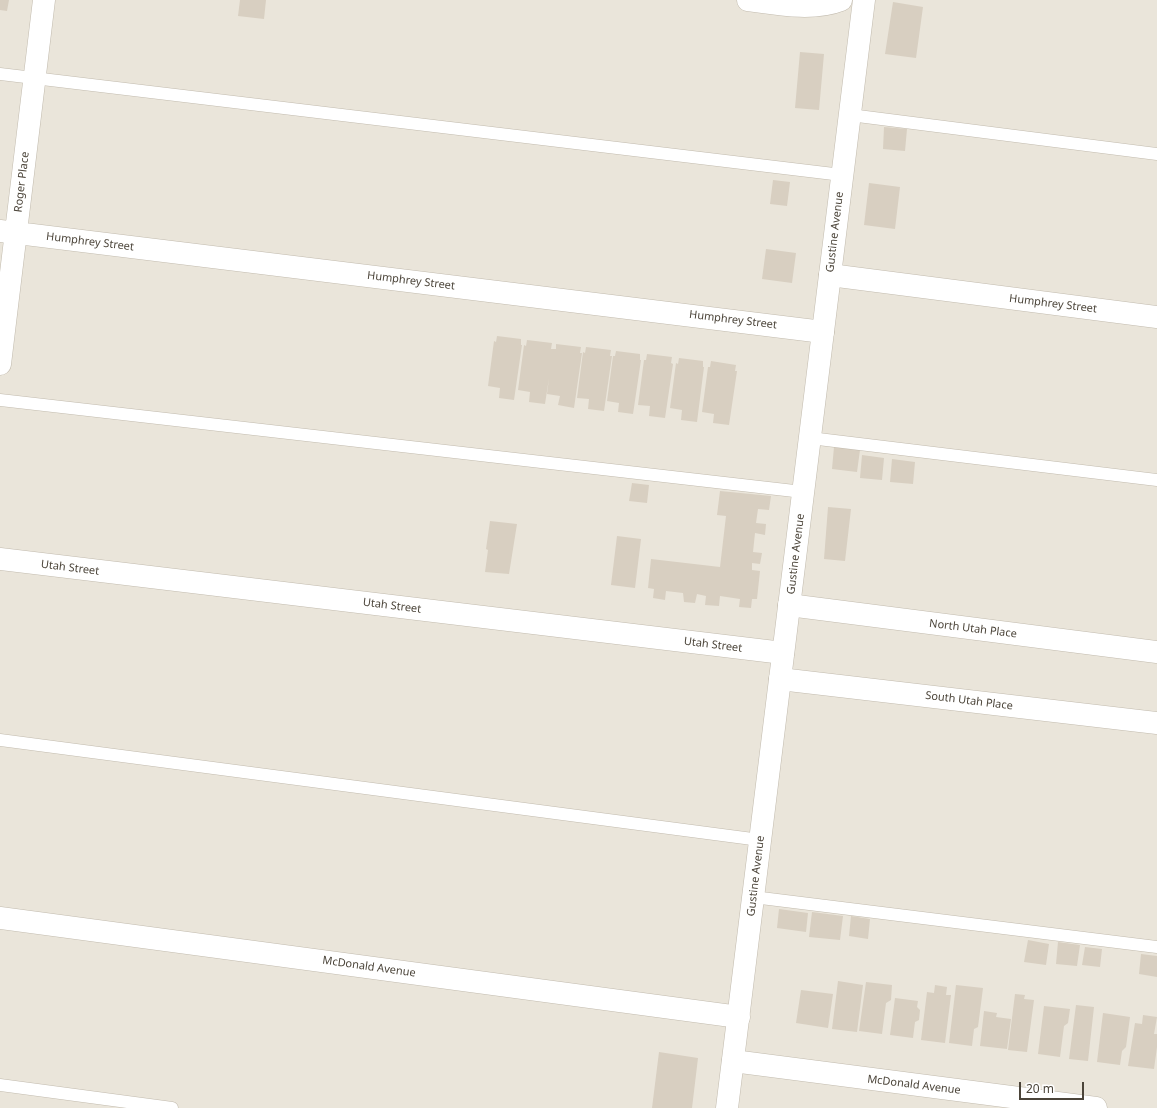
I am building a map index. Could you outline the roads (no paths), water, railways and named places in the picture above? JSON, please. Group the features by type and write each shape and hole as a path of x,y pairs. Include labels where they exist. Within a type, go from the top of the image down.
{"street":[{"name":"Roger Place","path":"0,364 8,232 35,78 44,0"},
{"path":"748,0 790,5 826,5 842,0"},
{"name":"Gustine Avenue","path":"727,1108 864,0"},
{"name":"Humphrey Street","path":"8,232 823,332"},
{"name":"Humphrey Street","path":"830,275 1157,317"},
{"name":"Utah Street","path":"0,559 783,653"},
{"name":"North Utah Place","path":"789,605 1157,652"},
{"name":"South Utah Place","path":"780,679 1157,723"},
{"name":"McDonald Avenue","path":"0,918 739,1016"},
{"name":"McDonald Avenue","path":"733,1061 1096,1108"}],"lane":[{"path":"0,74 842,175"},
{"path":"850,115 1157,154"},
{"path":"0,400 803,492"},
{"path":"810,438 1157,480"},
{"path":"0,740 760,840"},
{"path":"754,897 1157,947"},
{"path":"0,1086 172,1108"}]}
